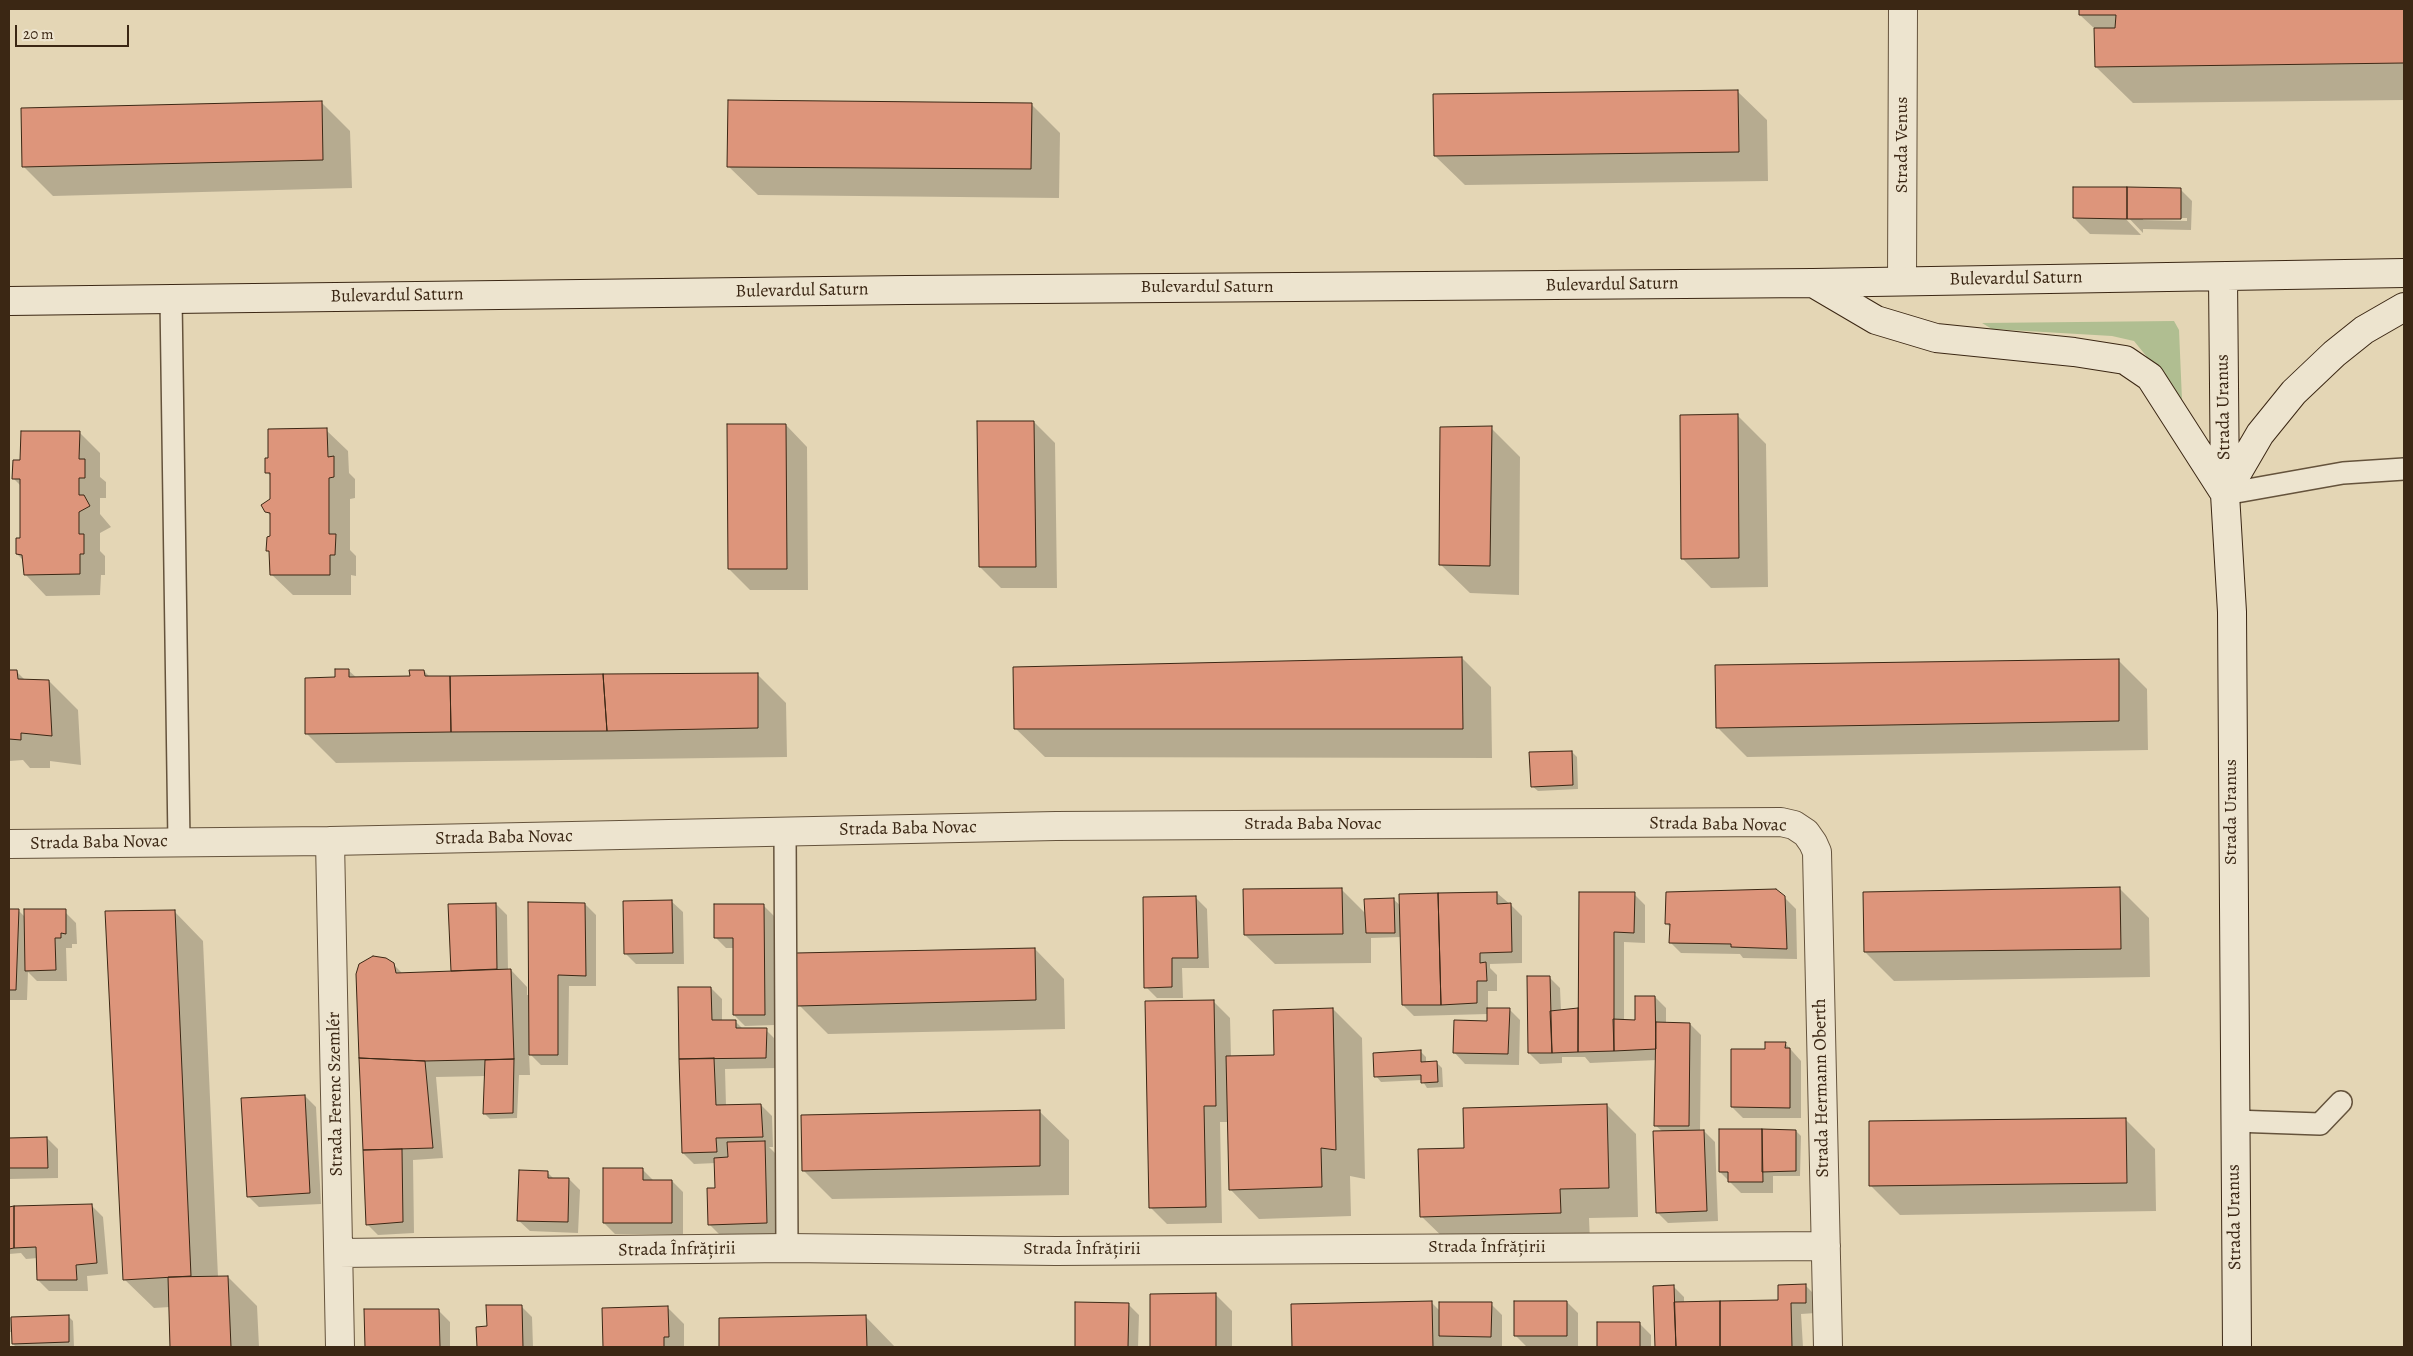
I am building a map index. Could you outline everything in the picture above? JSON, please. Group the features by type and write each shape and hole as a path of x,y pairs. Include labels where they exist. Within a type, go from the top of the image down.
{"street":[{"name":"Strada Venus","path":"1902,281 1903,9"},
{"name":"Bulevardul Saturn","path":"9,301 1812,283 2404,273"},
{"name":"Strada Uranus","path":"2223,277 2225,494 2232,612 2237,1347"},
{"path":"1812,283 1876,320 1936,338 2074,352 2124,360 2150,377 2225,494 2260,434 2294,392 2334,354 2364,330 2404,307"},
{"name":"Strada Baba Novac","path":"9,844 330,841 1056,826 1781,822 1794,825 1806,833"},
{"name":"Strada Hermann Oberth","path":"1806,833 1813,843 1817,866 1828,1347"},
{"name":"Strada Ferenc Szemlér","path":"330,841 340,1347"},
{"name":"Strada Înfrățirii","path":"339,1253 787,1248 1056,1251 1826,1246"}],"lane":[{"path":"172,299 179,842"},
{"path":"2225,494 2343,473 2404,469"},
{"path":"785,832 787,1248"},
{"path":"2234,1121 2320,1124 2341,1102"}],"green space":[{"path":"2174,321 2179,330 2182,400 2134,341 2112,336 1992,329 1982,323"}],"building":[{"path":"2079,9 2404,9 2404,63 2095,67 2094,28 2115,28 2116,15 2079,15"},
{"path":"1738,90 1739,152 1434,156 1433,94"},
{"path":"728,100 1032,103 1031,169 727,167"},
{"path":"322,101 323,160 22,167 21,108"},
{"path":"2073,187 2127,187 2127,219 2073,218"},
{"path":"2127,187 2181,188 2181,219 2127,219"},
{"path":"1738,414 1739,558 1681,559 1680,415"},
{"path":"977,421 1034,421 1036,567 979,567"},
{"path":"727,424 786,424 787,569 728,569"},
{"path":"1492,426 1490,566 1439,565 1440,427"},
{"path":"327,428 328,457 334,456 334,477 329,478 329,534 336,534 335,555 330,555 330,575 270,575 269,551 266,551 267,537 270,536 270,513 265,512 261,505 270,499 270,473 265,473 265,458 268,458 268,429"},
{"path":"21,431 80,431 79,459 85,459 85,478 79,478 79,495 84,495 90,506 79,512 79,534 84,534 84,554 80,554 80,574 24,575 22,555 16,554 16,538 20,538 20,479 12,479 13,460 20,460"},
{"path":"1462,657 1463,729 1014,729 1013,667"},
{"path":"2119,659 2119,721 1716,728 1715,665"},
{"path":"335,669 349,669 349,677 410,676 409,670 424,670 425,676 450,676 451,732 305,734 305,678 335,677"},
{"path":"9,670 17,670 18,679 49,680 52,736 21,733 21,740 9,739"},
{"path":"758,673 758,728 607,731 603,674"},
{"path":"603,674 607,731 451,732 450,676"},
{"path":"1572,751 1573,785 1531,787 1529,752"},
{"path":"2120,887 2121,949 1864,952 1863,892"},
{"path":"1342,888 1343,934 1244,935 1243,889"},
{"path":"1776,889 1785,896 1787,949 1731,947 1731,944 1669,943 1670,924 1665,924 1666,892"},
{"path":"1497,892 1497,904 1511,903 1512,952 1480,953 1480,963 1486,962 1487,981 1477,981 1477,1003 1441,1005 1438,893"},
{"path":"1579,892 1635,892 1634,933 1614,932 1614,1051 1578,1052"},
{"path":"1438,893 1441,1005 1402,1005 1399,894"},
{"path":"1196,896 1198,958 1172,958 1172,987 1144,988 1143,897"},
{"path":"1394,898 1395,933 1366,933 1364,899"},
{"path":"672,900 673,953 624,954 623,901"},
{"path":"528,902 585,903 586,976 558,975 558,1055 529,1055"},
{"path":"496,903 497,969 451,971 448,904"},
{"path":"714,904 764,904 765,1015 733,1015 733,938 714,938"},
{"path":"9,909 19,909 16,990 9,990"},
{"path":"24,909 66,909 66,934 61,933 61,938 55,938 56,970 25,971"},
{"path":"175,910 191,1276 123,1280 105,911"},
{"path":"1035,948 1036,1000 797,1006 796,953"},
{"path":"373,956 386,958 394,963 396,973 511,969 514,1059 425,1061 359,1058 356,974 359,964"},
{"path":"1527,976 1550,976 1552,1053 1528,1053"},
{"path":"678,987 711,987 712,1020 736,1020 736,1028 767,1028 766,1058 679,1059"},
{"path":"1635,996 1655,996 1656,1049 1614,1051 1613,1019 1635,1020"},
{"path":"1214,1000 1216,1106 1204,1106 1206,1207 1149,1208 1145,1001"},
{"path":"1333,1008 1336,1150 1321,1148 1322,1187 1229,1190 1226,1056 1274,1055 1273,1010"},
{"path":"1487,1008 1510,1008 1508,1054 1453,1053 1454,1020 1487,1021"},
{"path":"1578,1008 1578,1052 1552,1053 1550,1011"},
{"path":"1656,1022 1690,1023 1689,1126 1654,1126"},
{"path":"1765,1042 1786,1042 1785,1048 1790,1048 1790,1108 1731,1107 1731,1049 1765,1049"},
{"path":"1421,1050 1421,1062 1437,1061 1438,1082 1421,1083 1421,1075 1374,1077 1373,1053"},
{"path":"359,1058 425,1061 433,1148 363,1150"},
{"path":"714,1058 716,1105 761,1104 763,1137 716,1138 717,1152 682,1153 679,1059"},
{"path":"514,1059 513,1113 483,1114 485,1060"},
{"path":"305,1095 310,1193 247,1197 241,1098"},
{"path":"1607,1104 1609,1188 1560,1189 1561,1213 1420,1217 1418,1149 1464,1148 1463,1108"},
{"path":"1040,1110 1040,1166 802,1171 801,1115"},
{"path":"2126,1118 2127,1183 1869,1186 1869,1121"},
{"path":"1719,1129 1762,1129 1763,1182 1728,1182 1728,1172 1719,1172"},
{"path":"1762,1129 1796,1130 1796,1171 1762,1172"},
{"path":"1704,1130 1707,1211 1656,1213 1653,1131"},
{"path":"47,1137 48,1168 9,1168 9,1138"},
{"path":"765,1141 767,1223 708,1225 707,1188 715,1188 714,1158 728,1157 727,1142"},
{"path":"402,1149 403,1222 366,1225 363,1150"},
{"path":"603,1168 643,1168 643,1180 672,1180 672,1223 603,1223"},
{"path":"519,1170 548,1171 548,1178 569,1178 568,1222 517,1221"},
{"path":"92,1204 97,1263 76,1265 77,1280 37,1280 36,1247 14,1248 14,1206"},
{"path":"14,1206 14,1248 9,1249 9,1207"},
{"path":"228,1276 231,1347 170,1347 168,1277"},
{"path":"1806,1284 1806,1303 1791,1303 1792,1347 1720,1347 1720,1301 1778,1300 1778,1285"},
{"path":"1674,1285 1676,1347 1655,1347 1653,1286"},
{"path":"1216,1293 1216,1347 1150,1347 1150,1294"},
{"path":"1432,1301 1433,1347 1292,1347 1291,1304"},
{"path":"1514,1301 1567,1301 1567,1336 1514,1336"},
{"path":"1720,1301 1720,1347 1676,1347 1674,1302"},
{"path":"1075,1302 1129,1303 1128,1347 1075,1347"},
{"path":"1439,1302 1492,1302 1491,1337 1439,1336"},
{"path":"486,1305 522,1305 523,1347 477,1347 476,1327 487,1326"},
{"path":"668,1306 669,1337 664,1337 664,1347 603,1347 602,1308"},
{"path":"364,1309 439,1309 440,1347 365,1347"},
{"path":"69,1315 69,1342 12,1344 11,1317"},
{"path":"866,1315 867,1347 719,1347 719,1318"},
{"path":"1597,1322 1640,1322 1640,1347 1597,1347"}]}
